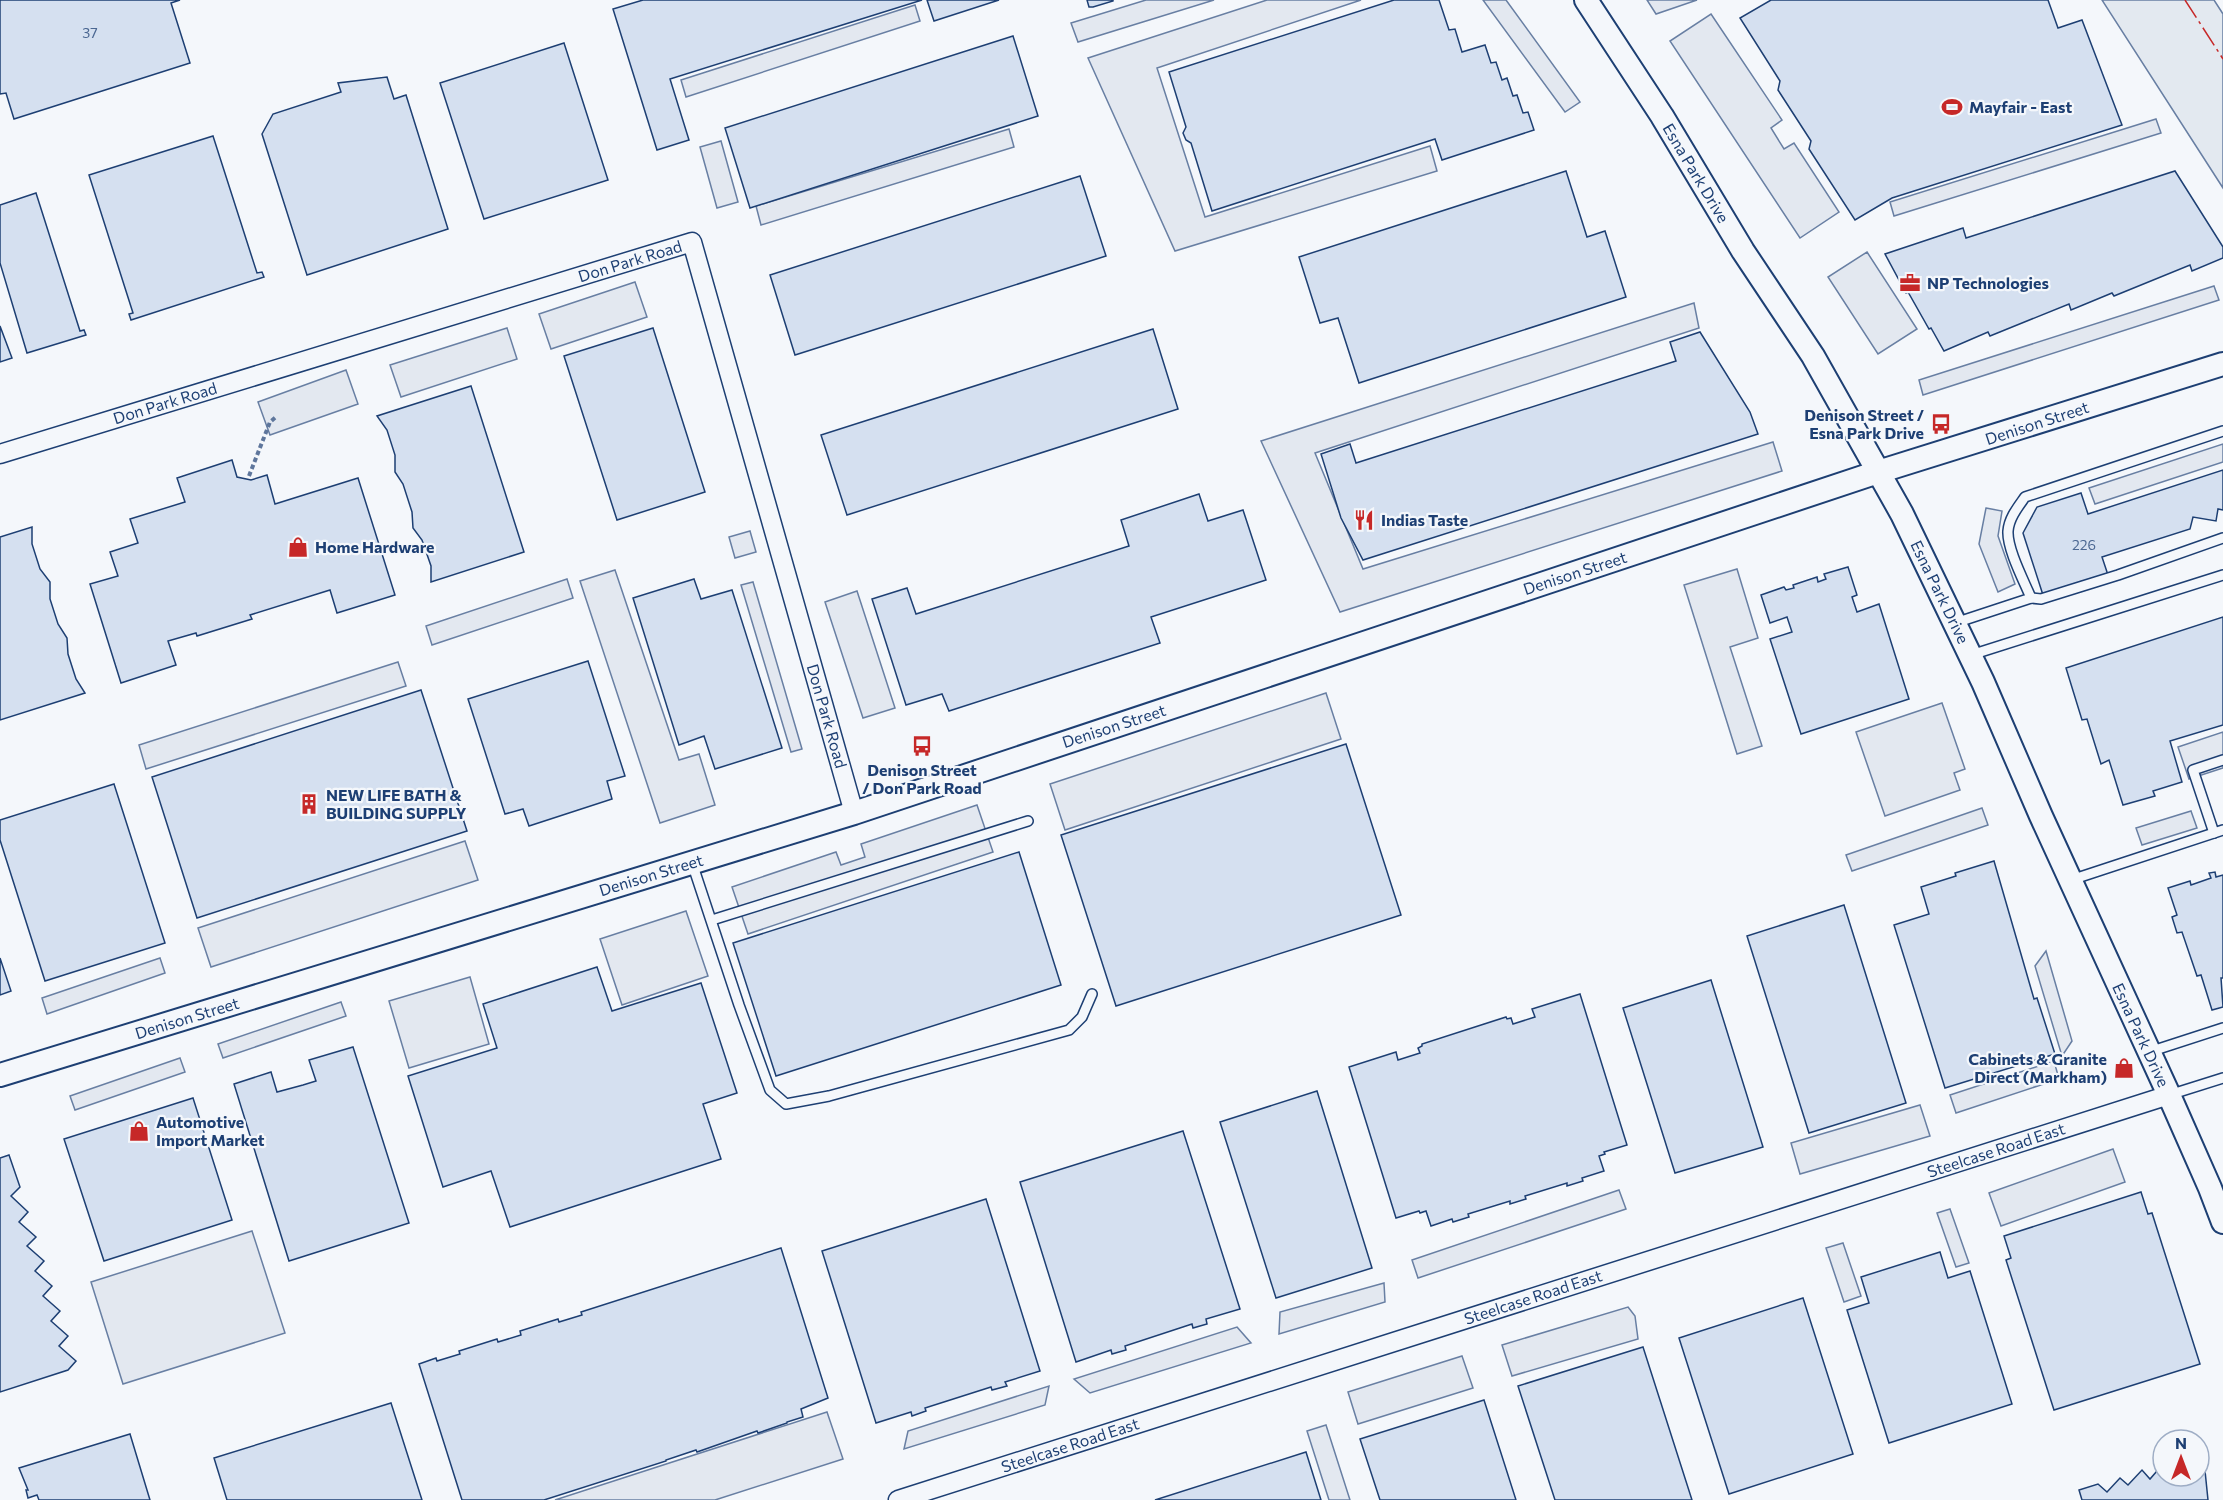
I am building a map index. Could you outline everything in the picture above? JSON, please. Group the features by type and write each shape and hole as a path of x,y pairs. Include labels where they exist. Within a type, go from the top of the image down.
{"street":[{"name":"Esna Park Drive","path":"1586,0 1662,116 1743,250 1813,356 1902,514 1970,655 2169,1095 2223,1222"},
{"name":"Don Park Road","path":"0,454 692,242 854,813"},
{"name":"Denison Street","path":"0,1075 854,813 1878,472 2223,364"},
{"name":"Steelcase Road East","path":"898,1500 2169,1095"}],"lane":[{"path":"2031,598 2010,546 2008,531 2012,516 2025,497 2223,431"},
{"path":"1955,623 2031,598 2040,599 2118,575 2223,538"},
{"path":"1970,655 2223,575"},
{"path":"2071,880 2218,831 2193,770 2223,760"},
{"path":"712,920 1028,821"},
{"path":"692,863 770,1090 786,1104 829,1096 1069,1030 1082,1017 1092,994"},
{"path":"2149,1052 2223,1028"},
{"path":"2169,1095 2223,1078"}],"path":[{"path":"249,476 270,422 277,416"}],"shaded area":[{"path":"1146,0 1214,0 1078,42 1071,23"},
{"path":"1267,0 1361,0 1157,68 1205,217 1430,146 1437,171 1175,251 1088,58"},
{"path":"1483,0 1506,0 1580,102 1565,112"},
{"path":"1647,0 1697,0 1656,14"},
{"path":"2102,0 2214,0 2223,14 2223,188"},
{"path":"915,5 920,21 686,97 681,80"},
{"path":"1711,14 1782,120 1771,128 1784,149 1794,143 1839,212 1800,238 1670,41"},
{"path":"2156,119 2161,133 1894,216 1890,202"},
{"path":"1009,129 1014,147 761,225 756,206"},
{"path":"721,141 738,202 717,208 700,147"},
{"path":"1867,252 1917,329 1878,354 1828,277"},
{"path":"635,282 647,317 551,349 539,314"},
{"path":"2214,286 2219,300 1923,395 1919,380"},
{"path":"1694,303 1699,328 1315,453 1363,569 1773,442 1782,471 1340,612 1261,441"},
{"path":"507,328 517,359 401,397 390,365"},
{"path":"346,370 358,404 270,435 258,402"},
{"path":"2223,444 2223,462 2095,504 2089,488"},
{"path":"1986,508 2002,511 1998,536 2015,584 1998,592 1979,544"},
{"path":"750,531 756,552 735,558 729,537"},
{"path":"1737,569 1758,638 1730,647 1762,746 1737,754 1684,585"},
{"path":"615,570 679,760 699,754 715,805 660,823 580,581"},
{"path":"567,579 573,598 432,645 426,626"},
{"path":"753,582 802,749 791,752 741,585"},
{"path":"857,591 895,708 863,718 825,602"},
{"path":"398,662 406,686 146,769 139,745"},
{"path":"1326,693 1341,739 1065,830 1050,784"},
{"path":"1942,703 1965,769 1954,773 1960,790 1885,816 1856,732"},
{"path":"2223,732 2223,768 2189,779 2178,747"},
{"path":"977,805 993,852 748,934 732,887 836,852 841,865 865,857 861,844"},
{"path":"1982,808 1988,825 1852,871 1846,855"},
{"path":"2191,811 2197,828 2142,845 2136,828"},
{"path":"465,841 478,880 211,967 198,928"},
{"path":"686,911 708,976 622,1005 600,939"},
{"path":"2046,951 2072,1041 2062,1056 2035,966"},
{"path":"160,958 165,973 47,1014 42,998"},
{"path":"470,977 489,1044 409,1068 389,1001"},
{"path":"341,1002 346,1016 223,1058 218,1044"},
{"path":"180,1058 185,1072 75,1110 70,1096"},
{"path":"2054,1061 2059,1079 1956,1113 1950,1095"},
{"path":"1920,1105 1930,1136 1800,1174 1791,1143"},
{"path":"2113,1149 2125,1182 2001,1226 1989,1193"},
{"path":"1619,1190 1626,1209 1418,1278 1412,1260"},
{"path":"1950,1209 1969,1263 1956,1267 1937,1213"},
{"path":"252,1231 285,1333 123,1384 91,1282"},
{"path":"1843,1243 1861,1296 1844,1302 1826,1248"},
{"path":"1384,1283 1385,1302 1279,1334 1280,1312"},
{"path":"1628,1307 1635,1316 1638,1339 1512,1376 1502,1345"},
{"path":"1237,1327 1251,1343 1090,1393 1074,1379"},
{"path":"1462,1356 1473,1388 1358,1424 1348,1392"},
{"path":"1049,1386 1045,1405 904,1449 908,1431"},
{"path":"827,1412 843,1459 715,1500 555,1500"},
{"path":"1326,1425 1350,1500 1329,1500 1307,1431"}],"building":[{"path":"0,0 180,0 171,3 190,63 14,119 6,93 0,94"},
{"path":"643,0 922,0 670,79 689,140 657,150 613,9"},
{"path":"927,0 999,0 934,21"},
{"path":"1087,0 1113,0 1113,1 1089,7"},
{"path":"1394,0 1439,0 1449,30 1455,29 1462,52 1485,45 1491,63 1496,62 1502,80 1507,78 1513,96 1517,95 1523,113 1528,112 1534,130 1442,160 1435,139 1212,211 1191,143 1186,140 1183,133 1186,127 1169,72"},
{"name":"Mayfair - East","path":"1771,0 2048,0 2058,28 2082,20 2122,125 1892,198 1855,220 1809,149 1811,141 1778,90 1780,81 1740,18"},
{"path":"1013,36 1038,116 750,208 725,128"},
{"path":"564,43 608,180 484,219 440,83"},
{"path":"387,77 394,99 406,95 448,229 307,275 262,134 273,114 341,92 338,83"},
{"path":"213,136 257,273 262,272 264,277 131,320 129,314 133,313 89,175"},
{"path":"1566,171 1587,237 1605,231 1626,297 1359,383 1338,318 1320,323 1299,257"},
{"path":"2175,171 2223,247 2223,258 2192,271 2190,265 2114,296 2112,293 2071,310 2069,304 1990,336 1988,332 1944,351 1908,292 1906,293 1885,254 1963,228 1966,238"},
{"path":"1080,176 1106,256 795,355 770,275"},
{"path":"36,193 80,331 84,330 86,335 27,353 0,263 0,205"},
{"path":"0,326 12,358 0,362"},
{"path":"653,328 705,492 617,520 564,356"},
{"path":"1153,329 1178,409 847,515 821,435"},
{"path":"1700,332 1750,412 1758,434 1363,560 1341,518 1321,454 1350,444 1356,463 1676,361 1670,342"},
{"path":"471,386 524,552 431,582 431,566 422,540 413,528 412,512 403,484 395,472 395,455 387,430 377,416"},
{"path":"232,460 237,477 251,480 267,475 275,504 358,478 395,595 337,613 330,590 250,615 252,619 197,636 196,633 168,641 176,665 121,683 90,584 118,576 110,552 138,543 130,519 185,502 177,478"},
{"path":"2223,470 2223,510 2218,509 2216,521 2193,517 2190,529 2102,557 2108,575 2043,595 2023,533 2037,507 2081,493 2088,514"},
{"path":"1199,494 1208,521 1243,510 1266,580 1151,617 1160,643 949,711 942,694 906,705 872,599 907,588 916,614 1129,546 1121,520"},
{"path":"32,527 32,544 40,569 50,582 50,599 58,624 67,638 68,654 76,679 85,693 0,720 0,537"},
{"path":"1848,567 1857,595 1852,597 1857,612 1879,604 1909,699 1801,734 1770,639 1792,632 1787,617 1770,623 1761,595 1784,587 1786,590 1794,588 1793,585 1817,577 1818,582 1826,579 1824,574"},
{"path":"694,579 701,599 732,590 782,748 715,769 704,736 679,745 633,598"},
{"path":"2223,617 2223,725 2170,741 2182,782 2153,791 2155,796 2123,805 2109,760 2101,764 2087,719 2082,720 2066,668"},
{"path":"588,661 625,776 607,781 612,799 529,826 523,809 505,814 468,699"},
{"name":"NEW LIFE BATH & BUILDING SUPPLY","path":"421,690 467,831 197,918 152,777"},
{"path":"1346,744 1401,915 1116,1006 1061,835"},
{"path":"114,784 165,943 45,981 0,840 0,820"},
{"path":"1019,852 1061,985 776,1076 733,943"},
{"path":"1994,861 2034,999 2037,998 2055,1054 1945,1088 1894,925 1929,914 1921,887"},
{"path":"2215,872 2216,877 2223,875 2223,978 2221,978 2223,1007 2212,1010 2201,975 2197,976 2182,932 2177,933 2172,917 2177,915 2168,888 2190,881 2191,885 2211,878 2209,873"},
{"path":"1844,905 1906,1103 1809,1133 1747,936"},
{"path":"0,958 11,991 0,995"},
{"path":"597,967 612,1011 701,983 737,1093 703,1104 721,1159 510,1227 491,1171 443,1187 408,1076 497,1048 483,1004"},
{"path":"1711,980 1763,1147 1675,1173 1623,1008"},
{"path":"1580,994 1627,1145 1604,1152 1605,1154 1599,1156 1604,1171 1582,1178 1583,1181 1567,1186 1567,1183 1525,1196 1526,1199 1510,1204 1510,1201 1468,1214 1469,1217 1453,1222 1452,1219 1431,1226 1426,1211 1396,1218 1349,1067 1396,1052 1398,1060 1420,1053 1418,1048 1422,1044 1506,1017 1511,1018 1513,1024 1535,1017 1532,1009"},
{"path":"353,1047 409,1223 289,1261 234,1084 271,1072 277,1092 316,1081 309,1060"},
{"path":"1317,1091 1372,1268 1276,1298 1220,1122"},
{"path":"193,1098 232,1220 104,1261 64,1139"},
{"path":"1183,1131 1240,1309 1206,1319 1207,1324 1193,1328 1192,1324 1125,1346 1126,1350 1112,1354 1111,1350 1076,1362 1020,1182"},
{"path":"9,1155 20,1187 11,1196 28,1212 19,1222 36,1237 27,1246 44,1261 35,1271 52,1286 43,1296 60,1311 51,1321 68,1336 59,1346 76,1361 68,1370 0,1392 0,1158"},
{"path":"2141,1192 2148,1214 2152,1213 2200,1364 2054,1410 2006,1260 2011,1258 2004,1236"},
{"path":"986,1199 1040,1371 1005,1382 1007,1386 992,1390 991,1387 925,1408 926,1411 912,1416 911,1412 876,1423 822,1251"},
{"path":"781,1248 828,1398 801,1409 803,1417 787,1423 544,1500 462,1500 419,1364 436,1358 437,1361 460,1354 459,1351 497,1339 498,1342 521,1335 520,1331 558,1319 559,1322 582,1315 581,1312"},
{"path":"1940,1252 1948,1278 1970,1271 2012,1404 1889,1443 1847,1310 1869,1303 1861,1277"},
{"path":"1803,1298 1853,1454 1729,1494 1679,1338"},
{"path":"1643,1347 1692,1500 1555,1500 1518,1386"},
{"path":"1484,1400 1516,1500 1380,1500 1360,1439"},
{"path":"391,1403 422,1500 227,1500 214,1458"},
{"path":"130,1434 150,1500 39,1500 37,1495 28,1498 26,1490 28,1490 19,1468"},
{"path":"1306,1452 1321,1500 1155,1500"},
{"path":"2142,1470 2150,1479 2151,1488 2207,1488 2208,1500 2082,1500 2079,1490 2098,1484 2107,1492 2120,1478 2128,1485"}],"power":[{"path":"2185,0 2223,59"}],"place":[{"name":"Mayfair - East","path":"1952,107"},
{"name":"NP Technologies","path":"1910,283"},
{"name":"Denison Street / Esna Park Drive","path":"1941,424"},
{"name":"Indias Taste","path":"1364,520"},
{"name":"Home Hardware","path":"298,547"},
{"name":"Denison Street / Don Park Road","path":"922,746"},
{"name":"NEW LIFE BATH & BUILDING SUPPLY","path":"309,804"},
{"name":"Cabinets & Granite Direct (Markham)","path":"2124,1068"},
{"name":"Automotive Import Market","path":"139,1131"}]}
